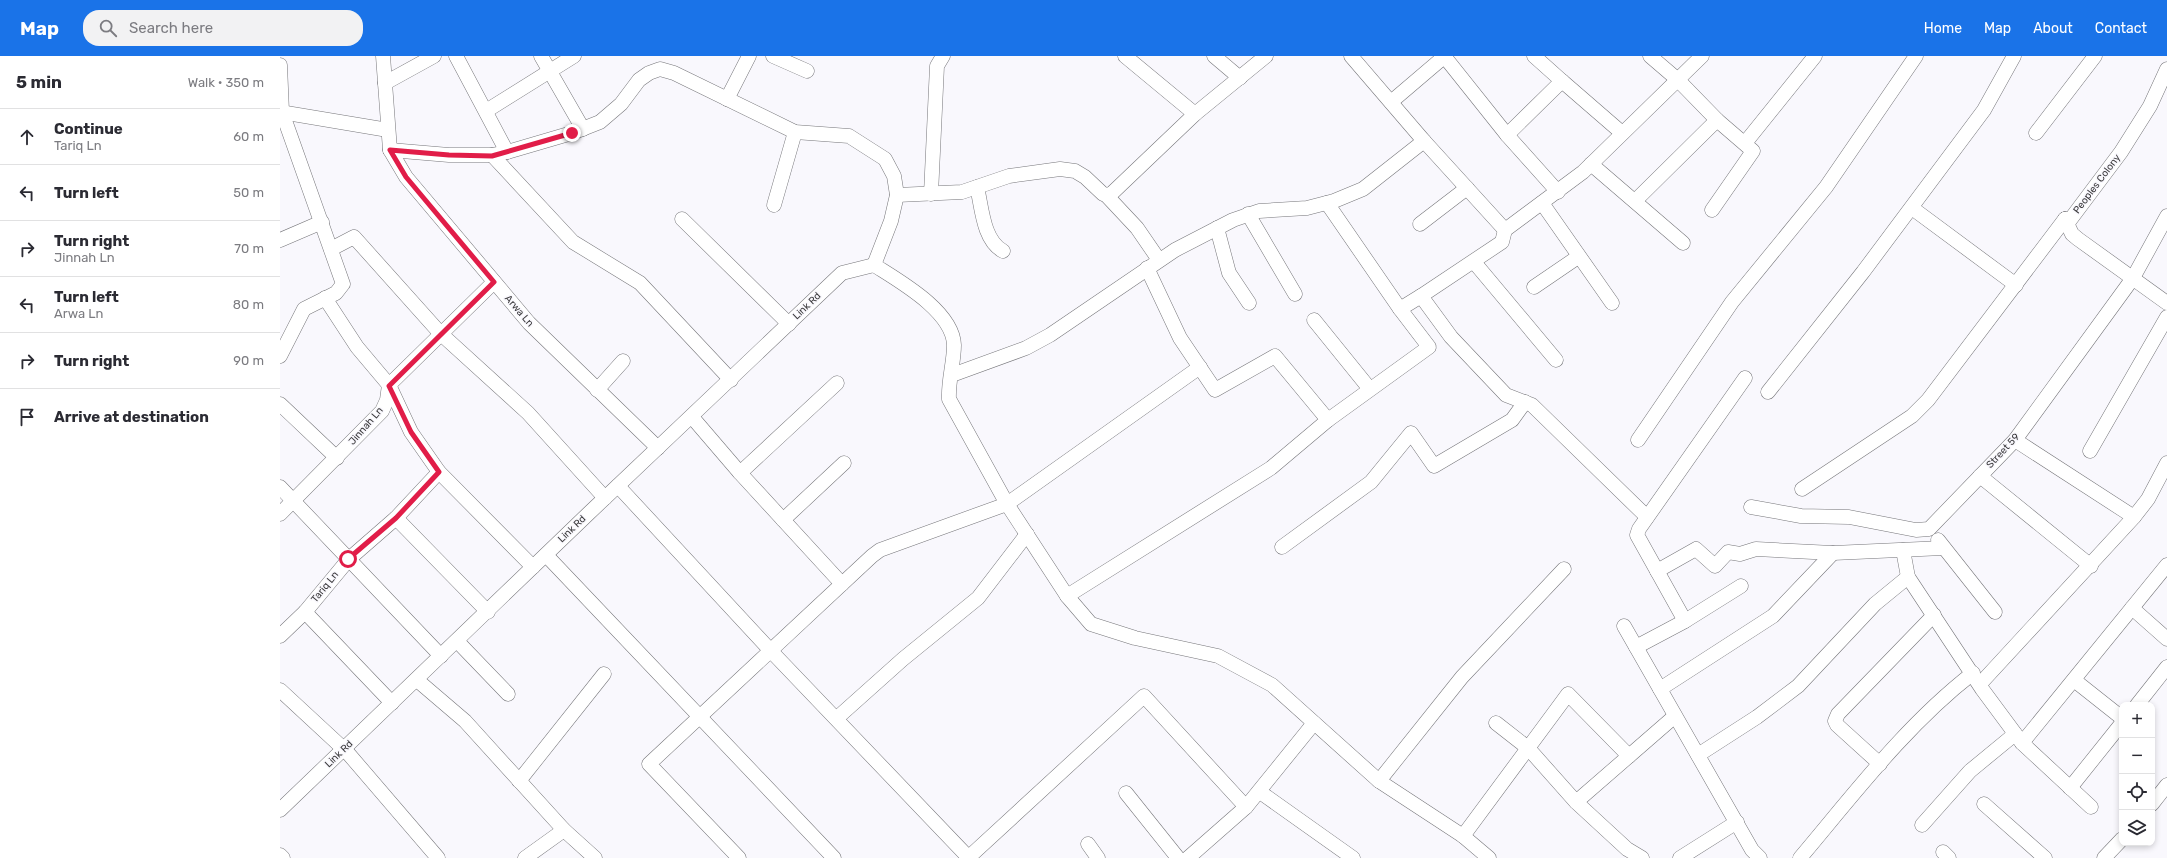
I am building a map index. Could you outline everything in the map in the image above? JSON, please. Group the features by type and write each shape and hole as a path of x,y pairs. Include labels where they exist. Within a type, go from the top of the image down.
{"street":[{"path":"383,56 390,150 449,155 492,156 507,152 583,129 600,122 621,104 639,80 649,73 660,69 674,73 794,132 849,136 885,159 894,176 897,195 891,220 874,265 916,292 938,313 948,326 954,345 952,375 948,387 949,399 1007,504 1067,596 1091,624 1135,638 1218,656 1272,685 1379,781 1463,836 1486,857"},
{"path":"385,83 434,56"},
{"path":"456,56 507,152"},
{"path":"541,56 583,129"},
{"path":"486,111 574,56"},
{"path":"727,100 749,56"},
{"path":"773,56 807,71"},
{"path":"931,194 938,66 943,56"},
{"path":"1125,56 1196,114"},
{"path":"1214,56 1240,78"},
{"path":"1107,196 1110,195 1196,114 1266,56"},
{"path":"1391,102 1444,56 1507,135 1558,192"},
{"path":"1534,56 1622,134"},
{"path":"1650,56 1678,80 1717,120 1752,148 1752,154 1712,210"},
{"path":"1400,309 1474,262 1502,242 1505,230 1558,192 1591,164 1702,56"},
{"path":"1745,143 1815,56"},
{"path":"1638,440 1732,302 1826,187 1916,56"},
{"path":"1768,392 1863,272 1984,110 2014,56"},
{"path":"2036,133 2095,56"},
{"path":"1356,58 1424,141 1505,230"},
{"path":"280,65 281,112 322,222 343,284 336,293 304,310 280,356"},
{"name":"Peoples Colony","path":"2167,69 2150,106 2121,152 2070,220 2065,220 2072,234 2078,239 2167,303"},
{"path":"1507,135 1562,81"},
{"path":"281,112 388,130"},
{"path":"1635,201 1717,120"},
{"path":"774,205 794,132"},
{"path":"952,375 1026,348 1050,335 1159,260 1217,228 1258,211 1307,208 1327,203 1363,189 1424,141"},
{"name":"Arwa Ln","path":"390,150 406,177 529,323 658,448"},
{"path":"492,156 573,242 640,282 731,380"},
{"path":"1591,164 1683,243"},
{"path":"897,195 962,192 1009,176 1060,169 1075,171 1107,196 1137,228 1159,260"},
{"path":"977,187 990,240 996,247 1003,251"},
{"path":"1420,224 1466,188"},
{"path":"1067,596 1271,468 1369,388 1429,347 1400,309 1327,203"},
{"path":"1542,203 1612,303"},
{"path":"1912,208 2016,285"},
{"path":"1248,214 1295,294"},
{"name":"Street 59","path":"1929,529 2015,440 2133,278 2167,216"},
{"path":"682,219 789,324"},
{"path":"1802,489 1912,416 1938,388 2065,220"},
{"path":"280,240 322,222"},
{"path":"1217,228 1228,273 1249,303"},
{"path":"331,249 354,237 440,333 528,413 605,498"},
{"path":"1534,287 1578,256"},
{"path":"1474,262 1556,360"},
{"name":"Link Rd","path":"280,810 488,612 605,498 731,380 842,272 874,265"},
{"path":"1147,268 1180,338 1215,390 1275,356 1328,420"},
{"path":"389,386 440,333 494,282"},
{"path":"1421,296 1451,337 1506,394 1532,405 1647,517"},
{"path":"325,298 357,347 389,386 411,432 439,472 533,567"},
{"path":"2090,451 2167,317"},
{"path":"1314,320 1369,388"},
{"path":"597,390 623,361"},
{"path":"738,858 649,764 770,650 880,550 1007,504 1200,367"},
{"path":"1685,621 1637,535 1647,517 1745,378"},
{"path":"740,473 837,383"},
{"name":"Jinnah Ln","path":"280,514 382,411 387,400 389,386"},
{"path":"1282,548 1371,482 1412,432 1434,466 1512,420 1525,402"},
{"path":"280,404 337,458"},
{"path":"692,417 740,473 842,584"},
{"path":"2015,440 2134,516"},
{"path":"783,520 844,463"},
{"path":"1800,858 1908,731 1943,696 1977,679 2091,566 2148,499 2167,463"},
{"name":"Tariq Ln","path":"280,636 305,612 348,559 396,518 439,472"},
{"path":"1980,476 2091,566"},
{"path":"618,486 770,650 837,718 969,858 1144,696 1246,807"},
{"path":"280,487 441,656"},
{"path":"1751,507 1801,516 1849,517 1916,530 1929,529 1995,612"},
{"path":"396,518 488,612"},
{"path":"837,718 903,660 978,598 1027,534"},
{"path":"1657,571 1696,549 1715,566 1728,552 1740,554 1756,549 1833,553 1943,548"},
{"path":"1903,550 1908,577 2018,739 2091,807"},
{"path":"1660,689 1773,616 1833,553"},
{"path":"546,555 834,858"},
{"path":"1922,825 1970,771 2018,739 2074,680 2167,565"},
{"path":"1379,781 1462,677 1564,569"},
{"path":"1698,755 1757,717 1798,686 1875,604 1908,577"},
{"path":"1636,647 1685,621 1741,586"},
{"path":"2132,608 2167,639"},
{"path":"305,612 392,703"},
{"path":"1880,764 1837,725 1835,721 1838,714 1934,615"},
{"path":"1624,626 1752,850 1760,858"},
{"path":"458,640 508,694"},
{"path":"2139,702 2167,668"},
{"path":"519,781 604,674"},
{"path":"417,680 465,721 564,830 595,858"},
{"path":"2074,680 2119,716"},
{"path":"280,690 344,749 438,858"},
{"path":"1463,836 1568,694 1629,756"},
{"path":"1576,802 1675,716"},
{"path":"1188,858 1246,807 1260,792 1314,723"},
{"path":"1496,723 1528,748 1576,802 1627,849 1642,858"},
{"path":"2070,788 2119,727"},
{"path":"2155,800 2167,785"},
{"path":"1260,792 1353,858"},
{"path":"1126,793 1178,858"},
{"path":"1984,804 2045,858"},
{"path":"1680,858 1737,822"},
{"path":"525,858 564,830"},
{"path":"2104,858 2119,842"},
{"path":"1088,844 1098,858"},
{"path":"280,855 283,858"}],"route":[{"path":"348,559 396,518 439,472 411,432 389,386 440,333 494,282 406,177 390,150 449,155 492,156 572,133"}]}
